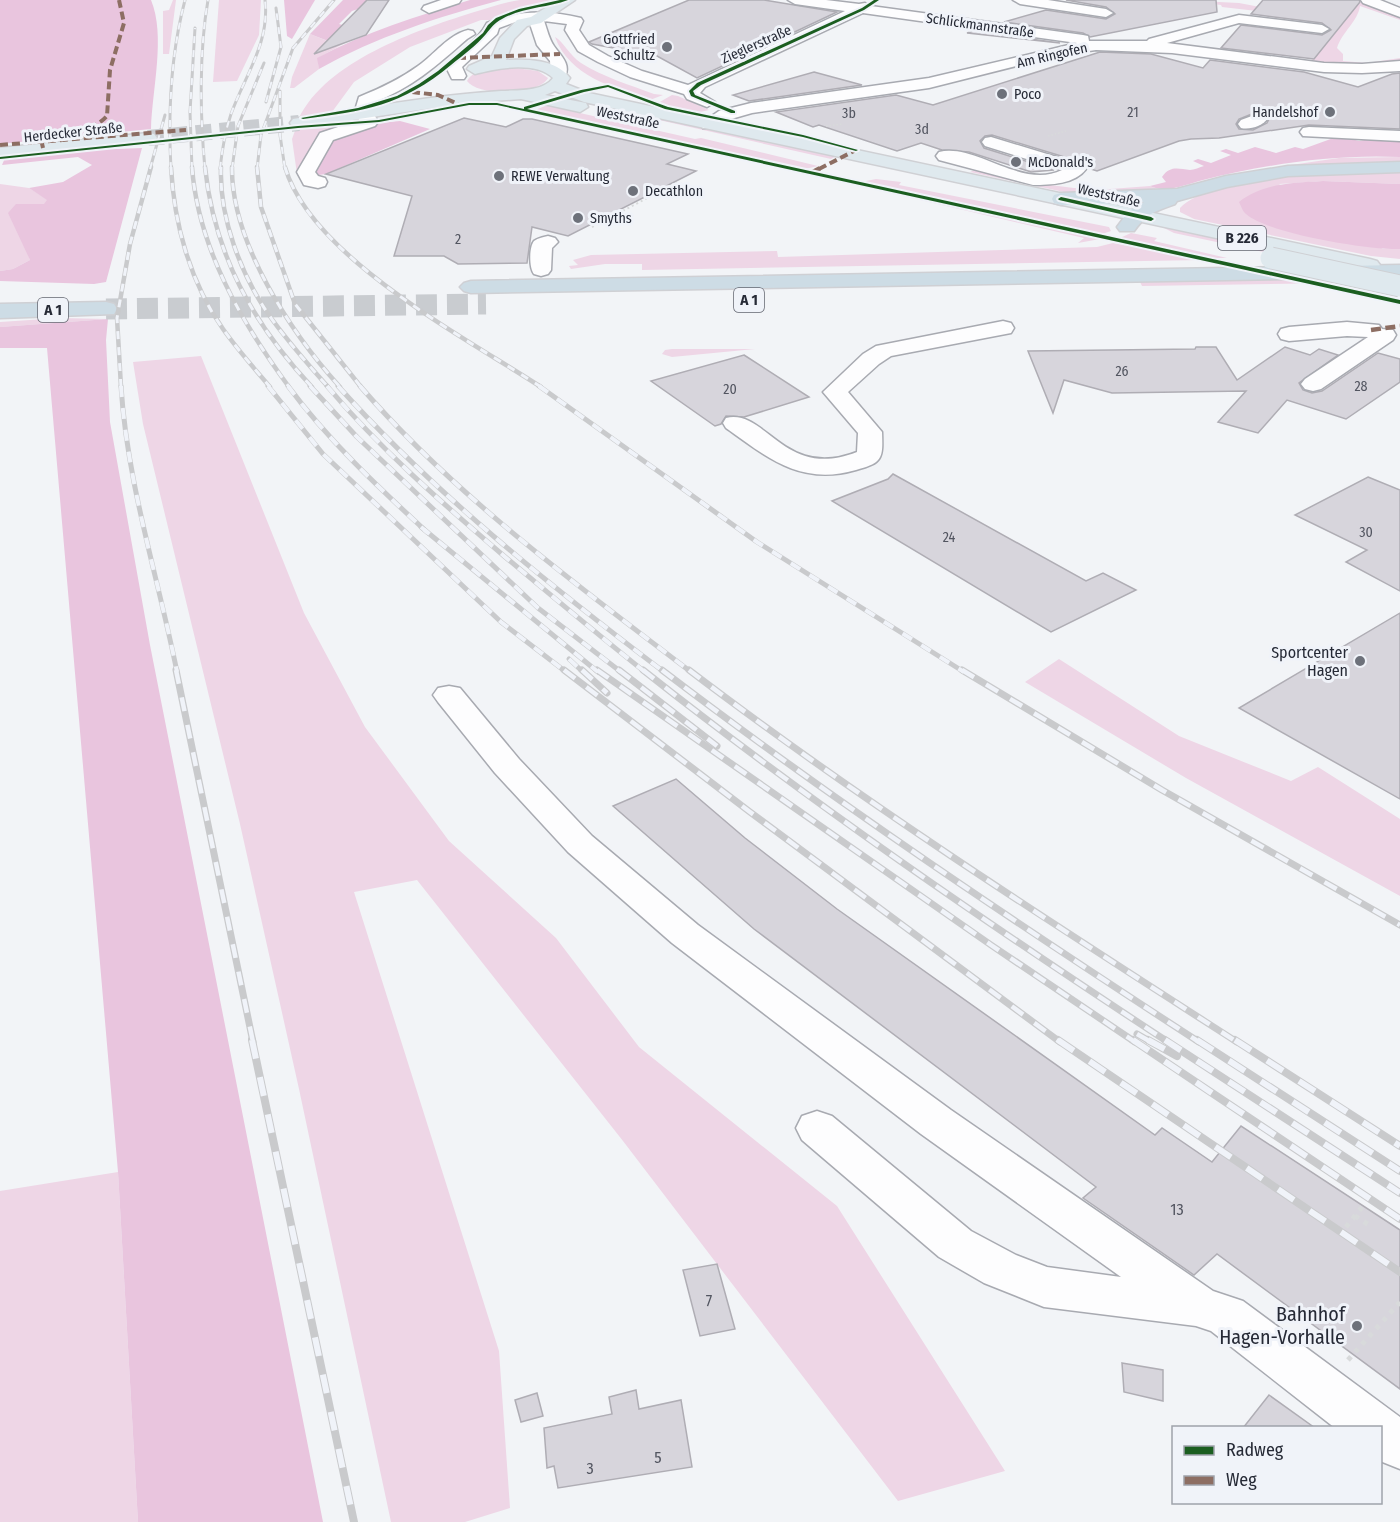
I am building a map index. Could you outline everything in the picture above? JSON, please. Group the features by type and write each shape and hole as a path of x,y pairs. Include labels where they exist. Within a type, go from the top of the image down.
{"highway":[{"path":"1061,199 1170,198 1226,182 1288,171 1400,167"},
{"path":"1138,220 1164,214 1170,198"},
{"name":"A 1","path":"471,287 1400,271"},
{"name":"A 1","path":"486,304 1400,288"},
{"name":"A 1","path":"0,292 106,300 0,310"}],"main road":[{"path":"373,112 431,94 456,79 499,59 507,38 522,23 538,19 568,0"},
{"path":"538,19 522,44 522,55 558,80"},
{"path":"481,67 535,66"},
{"path":"456,79 467,91 494,96"},
{"path":"299,123 494,96 523,95 558,80"},
{"name":"Weststraße","path":"558,80 584,98 1061,199 1270,258 1400,288"},
{"name":"Weststraße","path":"523,95 1400,271"},
{"name":"Herdecker Straße","path":"0,153 148,138"}],"street":[{"path":"429,9 454,0"},
{"name":"Schlickmannstraße","path":"795,0 1079,38 1103,45"},
{"name":"Zieglerstraße","path":"691,91 699,84 863,9 877,0"},
{"path":"1020,0 1106,13"},
{"path":"1368,0 1400,13"},
{"path":"456,79 454,67 460,58 492,31 492,26 511,16 576,21 572,30 583,48 636,74 691,91 693,96 733,112"},
{"path":"538,19 545,45 558,61 558,80"},
{"path":"1150,43 1239,19 1322,29"},
{"path":"318,182 311,181 306,172 322,141 328,136 369,122 373,112 364,107 365,100 397,87 425,68 462,36 514,30"},
{"path":"1103,45 1121,41 1210,48"},
{"name":"Am Ringofen","path":"709,124 733,112 951,79 1067,49 1103,45 1329,67 1400,66"},
{"path":"1309,132 1400,136"},
{"path":"945,156 1024,178 1054,179 1077,170 991,142"},
{"path":"541,270 542,245 548,242"},
{"path":"1332,320 1385,335"},
{"path":"735,423 789,460 817,470 847,467 870,456 870,432 836,392 871,358 884,351 1003,328"},
{"path":"1289,334 1347,329 1385,335"},
{"path":"1314,384 1385,335"},
{"path":"449,694 507,766 580,844 685,934 936,1122 1212,1311 1371,1426"},
{"path":"817,1128 956,1244 1000,1269 1044,1287 1212,1311"},
{"path":"1382,1433 1400,1446"}],"path":[{"path":"1046,135 1066,131"},
{"path":"588,226 594,227 627,207 676,183 682,184"},
{"path":"627,207 632,209"},
{"path":"603,220 610,221"},
{"path":"1346,1227 1363,1206"},
{"path":"1355,1216 1369,1225"},
{"path":"1353,1354 1400,1302"}],"shaded area":[{"path":"0,0 151,0 155,14 158,46 151,129 0,144"},
{"path":"173,0 176,0 169,54 163,54 163,11 169,10"},
{"path":"219,0 261,0 259,35 237,81 213,82"},
{"path":"284,0 315,0 292,39 287,36"},
{"path":"343,0 369,0 364,7 352,11 339,24 356,29 328,41 310,34"},
{"path":"470,0 501,0 408,29 363,47 319,69 317,58 354,40"},
{"path":"552,0 509,11 496,20 481,20 410,47 354,82 332,112 299,118 312,98 330,80 351,64 399,39 449,20 508,2"},
{"path":"1179,0 1239,3 1282,11 1364,2 1400,17 1400,20 1360,6 1337,48 1343,54 1343,61 1367,63 1400,58 1400,61 1376,65 1310,62 1343,21"},
{"path":"310,34 335,44 343,44 318,58 319,69 294,88 290,88 292,77"},
{"path":"555,37 577,60 589,68 626,84 663,95 650,100 594,79 571,62"},
{"path":"508,67 538,71 548,78 533,88 508,92 483,90 467,81 480,71"},
{"path":"672,95 709,110 696,113 658,103"},
{"path":"566,99 838,155 831,159"},
{"path":"550,104 573,110 571,111 695,139 701,138 818,166 805,169 535,110"},
{"path":"400,121 430,129 326,174 311,176 327,141 369,124"},
{"path":"347,125 300,174 297,174 292,139 296,128"},
{"path":"1339,136 1359,141 1375,138 1400,139 1400,157 1350,157 1301,161 1227,174 1170,189 1150,186 1166,182 1162,177 1171,169 1192,170 1204,166 1193,161 1198,159 1211,163 1231,155 1220,151 1226,149 1238,153 1255,147 1276,153 1295,147 1303,149"},
{"path":"115,147 115,149 142,148 106,282 94,284 0,281 0,271 13,269 30,260 8,213 16,204 44,204 47,200 29,188 63,182 92,165 78,157 2,165 5,158"},
{"path":"1400,157 1400,161 1284,166 1339,158"},
{"path":"977,169 1034,183 1074,188 1110,189 1150,186 1161,191 1064,192 970,172"},
{"path":"1400,171 1400,184 1323,181 1279,184 1383,249 1400,249 1400,259 1371,256 1194,219 1180,212 1180,208 1197,196 1222,187 1252,181 1318,174"},
{"path":"876,179 901,182 899,185 1109,227 1111,231 1102,234 861,182"},
{"path":"1323,181 1400,184 1400,249 1344,244 1275,228 1246,214 1239,202 1268,188"},
{"path":"0,184 29,188 48,200 44,205 16,204 23,240 30,260 13,269 0,271"},
{"path":"856,185 1100,239 1078,243 1084,238"},
{"path":"1164,228 1302,257 1287,257 1174,233"},
{"path":"1131,233 1157,238 1154,241 1227,258 1211,258 1120,238"},
{"path":"1113,243 1202,260 642,270 642,264 605,264 571,269 569,266 578,265 573,260 591,255 777,251 778,257 1097,247"},
{"path":"1400,278 1400,282 1142,286 1140,282"},
{"path":"60,318 108,319 0,327 0,322"},
{"path":"108,319 106,340 110,422 150,645 323,1522 138,1522 118,1172 47,348 0,348 0,327"},
{"path":"755,349 672,357 662,354 665,350"},
{"path":"201,356 304,613 365,727 449,841 556,938 639,1047 837,1206 1005,1471 898,1501 623,1141 417,880 354,892 499,1351 510,1508 465,1522 391,1522 299,1089 240,824 143,424 133,362"},
{"path":"1059,659 1179,736 1291,781 1318,767 1400,819 1400,896 1186,778 1025,682"},
{"path":"118,1172 138,1522 0,1522 0,1191"}],"building":[{"path":"367,0 389,0 366,35 314,54"},
{"path":"689,0 764,0 837,12 697,78 657,56 589,42"},
{"path":"1066,0 1216,0 1217,12 1090,37 1083,33 1004,22 1046,10 1106,19 1115,14 1106,7"},
{"path":"1263,0 1359,0 1360,2 1314,59 1221,48 1241,25 1322,35 1331,30 1322,23 1251,14"},
{"path":"973,31 1060,43 967,33"},
{"path":"1100,52 1151,54 1203,68 1210,60 1304,72 1358,87 1400,73 1400,129 1309,125 1219,138 1191,139 1179,141 1097,171 1088,168 1084,163 992,135 985,136 980,141 984,148 1054,170 1031,172 969,152 942,150 921,143 897,151 819,125 813,127 776,112 896,95 933,105","holes":["1259,111 1268,113 1270,117 1267,123 1253,130 1239,129 1236,124 1239,119"]},
{"path":"814,72 862,85 749,101 733,95"},
{"name":"REWE Verwaltung","path":"464,118 506,127 523,119 532,119 688,154 667,164 696,171 568,236 532,227 527,263 458,264 444,256 394,256 412,196 326,174"},
{"path":"1196,347 1216,347 1237,380 1285,347 1310,355 1319,349 1338,355 1299,383 1303,390 1312,393 1322,391 1378,353 1400,359 1400,382 1346,419 1287,400 1258,433 1218,422 1246,391 1112,393 1064,380 1053,413 1028,351 1195,349"},
{"path":"744,355 809,397 744,417 726,416 721,424 715,426 651,381"},
{"path":"893,474 1086,581 1103,573 1136,590 1051,632 832,501 888,479"},
{"path":"1368,477 1400,490 1400,591 1346,562 1367,550 1295,515"},
{"name":"Sportcenter Hagen","path":"1400,613 1400,799 1239,708"},
{"path":"676,779 745,838 837,909 1155,1135 1162,1128 1212,1162 1241,1126 1400,1230 1400,1389 1217,1254 1194,1275 1083,1198 1096,1187 754,929 613,806"},
{"path":"717,1264 735,1329 700,1336 683,1270"},
{"path":"1122,1363 1163,1370 1163,1401 1124,1392"},
{"path":"636,1390 639,1409 681,1400 692,1467 558,1488 554,1466 547,1468 544,1428 612,1414 609,1397"},
{"path":"537,1393 543,1416 521,1422 515,1400"},
{"path":"1269,1395 1312,1426 1245,1426"}],"tunnel":[{"path":"148,138 299,123"},
{"path":"106,309 486,304"}],"railway":[{"path":"171,169 172,84 176,41 185,0"},
{"path":"205,169 201,84 208,0"},
{"path":"220,169 231,114 255,58 264,30 265,0"},
{"path":"257,168 261,135 293,48 334,0"},
{"path":"266,102 281,47 276,8"},
{"path":"192,169 190,112 195,28"},
{"path":"232,168 238,126 264,63"},
{"path":"280,91 280,135 285,169"},
{"path":"150,169 165,115"},
{"path":"121,387 117,318 130,244 151,167"},
{"path":"171,167 180,231 201,292 223,329 270,387"},
{"path":"192,167 203,227 225,283 239,311 289,387"},
{"path":"205,167 217,229 240,286 272,338 312,387"},
{"path":"221,167 221,186 228,225 249,282 276,325 328,387"},
{"path":"285,167 300,200 325,232 358,263 434,320 541,387"},
{"path":"232,168 234,196 242,225 267,285 302,340 340,387"},
{"path":"257,168 261,207 295,304 361,387"},
{"path":"121,386 124,422 136,494 177,672"},
{"path":"268,386 323,454 501,622 566,672"},
{"path":"288,386 303,406 372,481 426,531"},
{"path":"310,386 357,437 538,608 621,672"},
{"path":"327,386 368,432 434,495 645,672"},
{"path":"338,386 375,426 453,501 535,571 664,672"},
{"path":"360,386 397,426 476,502 561,572 691,672"},
{"path":"539,386 757,542 964,672"},
{"path":"421,527 426,531"},
{"path":"426,531 598,672"},
{"path":"569,659 583,672"},
{"path":"176,670 253,1042"},
{"path":"564,670 750,812 1060,1042"},
{"path":"582,670 607,693"},
{"path":"597,670 991,945 1135,1042"},
{"path":"619,670 717,746"},
{"path":"643,670 771,768 901,862 1168,1042"},
{"path":"662,670 793,767 927,861 1199,1042"},
{"path":"689,670 755,720 891,815 1237,1042"},
{"path":"962,670 1162,790 1400,925"},
{"path":"1137,1034 1151,1042"},
{"path":"252,1040 354,1522"},
{"path":"1058,1040 1400,1272"},
{"path":"1133,1040 1400,1219"},
{"path":"1148,1040 1177,1056"},
{"path":"1165,1040 1400,1193"},
{"path":"1197,1040 1400,1171"},
{"path":"1235,1040 1400,1146"}],"marked path":[{"path":"43,148 41,139 45,135 87,128 107,116 110,70 124,23 119,0"},
{"path":"458,58 560,54"},
{"path":"412,92 438,95 458,104"},
{"path":"0,145 186,130"},
{"path":"811,173 856,150"},
{"path":"1371,330 1400,326"}],"cycle path":[{"path":"303,118 358,109 399,97 440,72 498,19 520,10 566,0"},
{"path":"733,112 693,96 691,91 699,84 863,9 877,0"},
{"path":"526,108 608,86 667,108 803,136 856,150"},
{"path":"0,158 298,127 379,121 469,104 497,104 1400,302"},
{"path":"1061,199 1151,219"}],"place":[{"name":"Gottfried Schultz","path":"667,47"},
{"name":"Poco","path":"1002,94"},
{"name":"Handelshof","path":"1330,112"},
{"name":"McDonald's","path":"1016,162"},
{"name":"REWE Verwaltung","path":"499,176"},
{"name":"Decathlon","path":"633,191"},
{"name":"Smyths","path":"578,218"},
{"name":"Sportcenter Hagen","path":"1360,661"},
{"name":"Bahnhof Hagen-Vorhalle","path":"1357,1326"}]}
